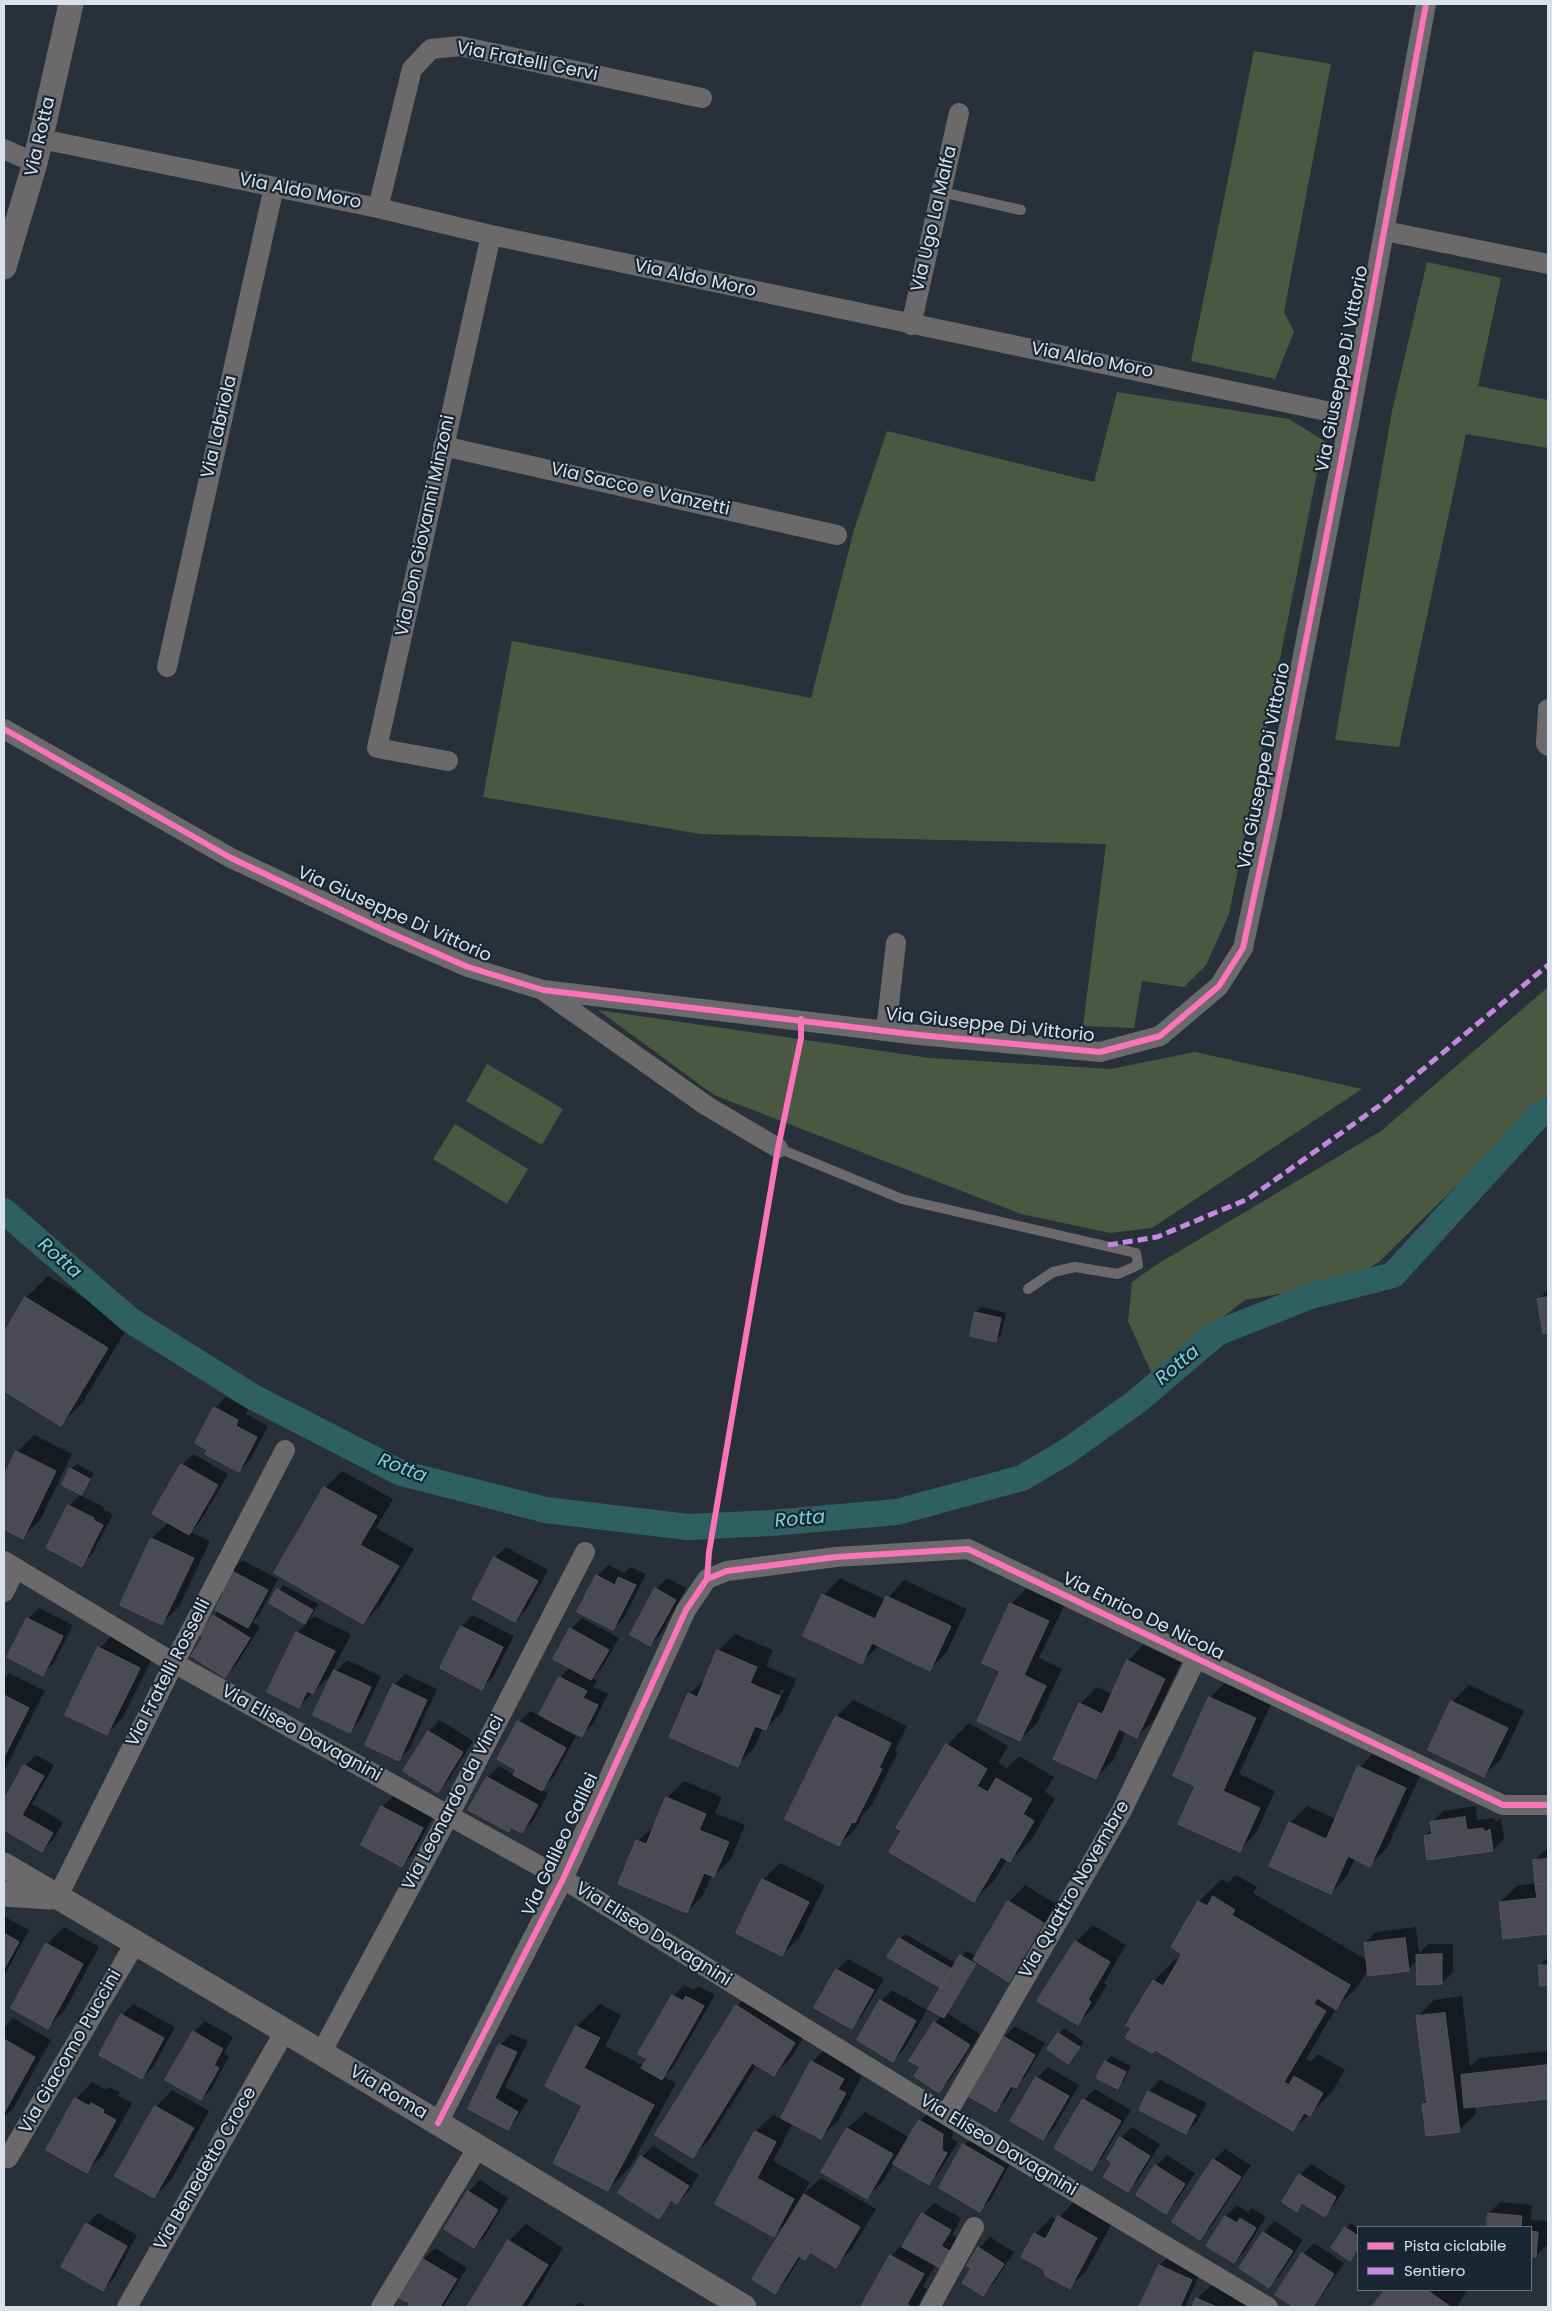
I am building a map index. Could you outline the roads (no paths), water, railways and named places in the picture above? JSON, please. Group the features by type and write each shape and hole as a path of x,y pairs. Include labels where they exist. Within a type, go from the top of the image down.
{"street":[{"name":"Via Rotta","path":"4,268 36,162 71,4"},
{"name":"Via Giuseppe Di Vittorio","path":"4,729 231,858 468,967 543,990 886,1030 1100,1052 1160,1036 1218,986 1243,948 1272,813 1350,416 1426,4"},
{"name":"Via Fratelli Cervi","path":"378,208 412,69 431,49 460,46 702,98"},
{"name":"Via Ugo La Malfa","path":"911,325 959,113"},
{"name":"Via Aldo Moro","path":"41,138 378,208 491,235 911,325 1350,416"},
{"path":"4,149 36,162"},
{"name":"Via Labriola","path":"167,667 274,187"},
{"path":"1384,231 1548,264"},
{"name":"Via Don Giovanni Minzoni","path":"448,761 377,748 491,235"},
{"name":"Via Sacco e Vanzetti","path":"443,446 837,535"},
{"path":"1548,709 1546,744 1548,746"},
{"path":"886,1030 896,943"},
{"name":"Via Giuseppe Di Vittorio","path":"543,990 707,1106 778,1148"},
{"name":"Via Fratelli Rosselli","path":"57,1898 174,1663 285,1450"},
{"name":"Via Enrico De Nicola","path":"707,1579 727,1571 826,1559 968,1549 1503,1805 1548,1805"},
{"name":"Via Leonardo da Vinci","path":"320,2053 448,1817 585,1552"},
{"path":"4,1592 10,1564"},
{"name":"Via Eliseo Davagnini","path":"10,1564 174,1663 448,1817 563,1879 946,2115 1268,2307"},
{"name":"Via Galileo Galilei","path":"438,2123 563,1879 686,1610 707,1579"},
{"name":"Via Quattro Novembre","path":"946,2115 1121,1812 1196,1659"},
{"name":"Via Roma","path":"4,1865 478,2146 744,2307"},
{"name":"Via Roma","path":"4,1894 57,1898"},
{"name":"Via Giacomo Puccini","path":"4,2155 8,2158 136,1942"},
{"name":"Via Benedetto Croce","path":"127,2307 285,2031"},
{"path":"381,2307 478,2146"},
{"path":"930,2307 974,2226"}],"lane":[{"path":"941,192 1021,210"},
{"path":"778,1148 902,1198 1136,1253 1138,1265 1118,1274 1075,1267 1053,1272 1028,1289"}],"waterway":[{"name":"Rotta","path":"4,1211 130,1320 253,1397 401,1473 546,1510 688,1527 771,1523 897,1512 1022,1478 1066,1452 1136,1402 1217,1333 1311,1296 1393,1275 1538,1116 1548,1111"}]}
